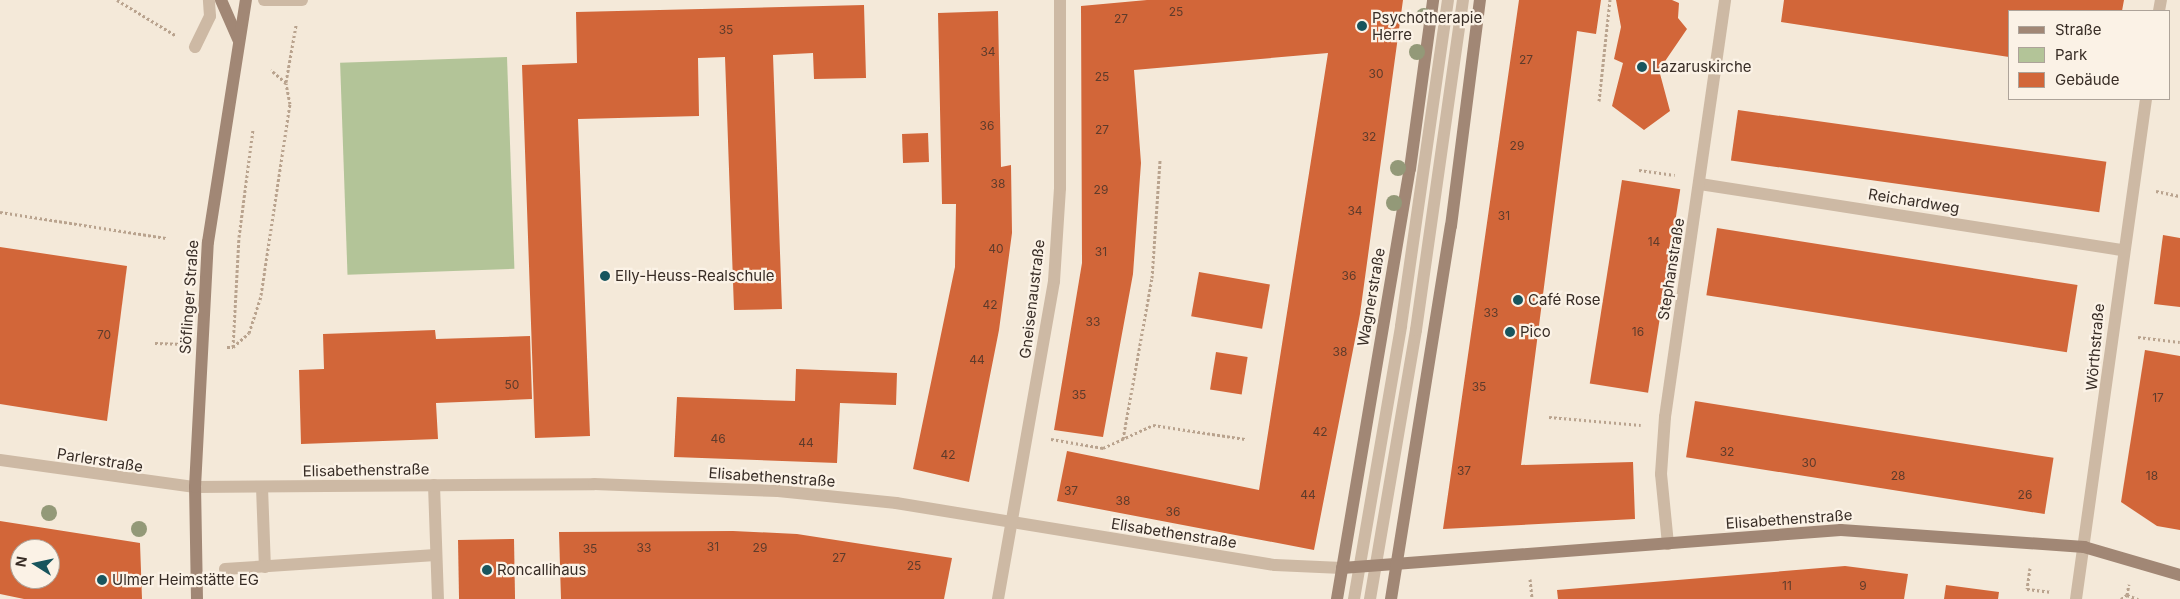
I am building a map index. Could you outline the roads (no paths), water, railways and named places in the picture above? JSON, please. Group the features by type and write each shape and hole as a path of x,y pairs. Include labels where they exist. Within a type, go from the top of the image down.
{"street":[{"path":"195,47 210,16 209,0"},
{"path":"221,0 238,39"},
{"name":"Söflinger Straße","path":"197,599 195,487 208,242 238,39 246,0"},
{"path":"264,0 302,0"},
{"name":"Gneisenaustraße","path":"998,599 1029,435 1054,281 1060,188 1060,0"},
{"name":"Wagnerstraße","path":"1337,599 1410,168 1433,0"},
{"path":"1354,599 1401,326 1448,0"},
{"path":"1370,599 1463,0"},
{"path":"1390,599 1451,226 1480,0"},
{"name":"Stephanstraße","path":"1668,544 1661,474 1664,427 1701,181 1725,0"},
{"name":"Wörthstraße","path":"2076,599 2109,382 2110,333 2146,100"},
{"name":"Reichardweg","path":"1701,181 2123,250"},
{"name":"Parlerstraße","path":"0,460 195,487"},
{"name":"Elisabethenstraße","path":"195,487 594,484 778,491 896,503 1013,525 1275,565 1342,568 1376,567 1840,530 2084,547 2180,575"},
{"path":"434,485 438,599"},
{"path":"262,487 265,566"},
{"path":"225,569 436,555"}],"place":[{"name":"Psychotherapie Herre","path":"1362,26"},
{"name":"Lazaruskirche","path":"1642,67"},
{"name":"Elly-Heuss-Realschule","path":"605,276"},
{"name":"Café Rose","path":"1518,300"},
{"name":"Pico","path":"1510,332"},
{"name":"Roncallihaus","path":"487,570"},
{"name":"Ulmer Heimstätte EG","path":"102,580"}]}
